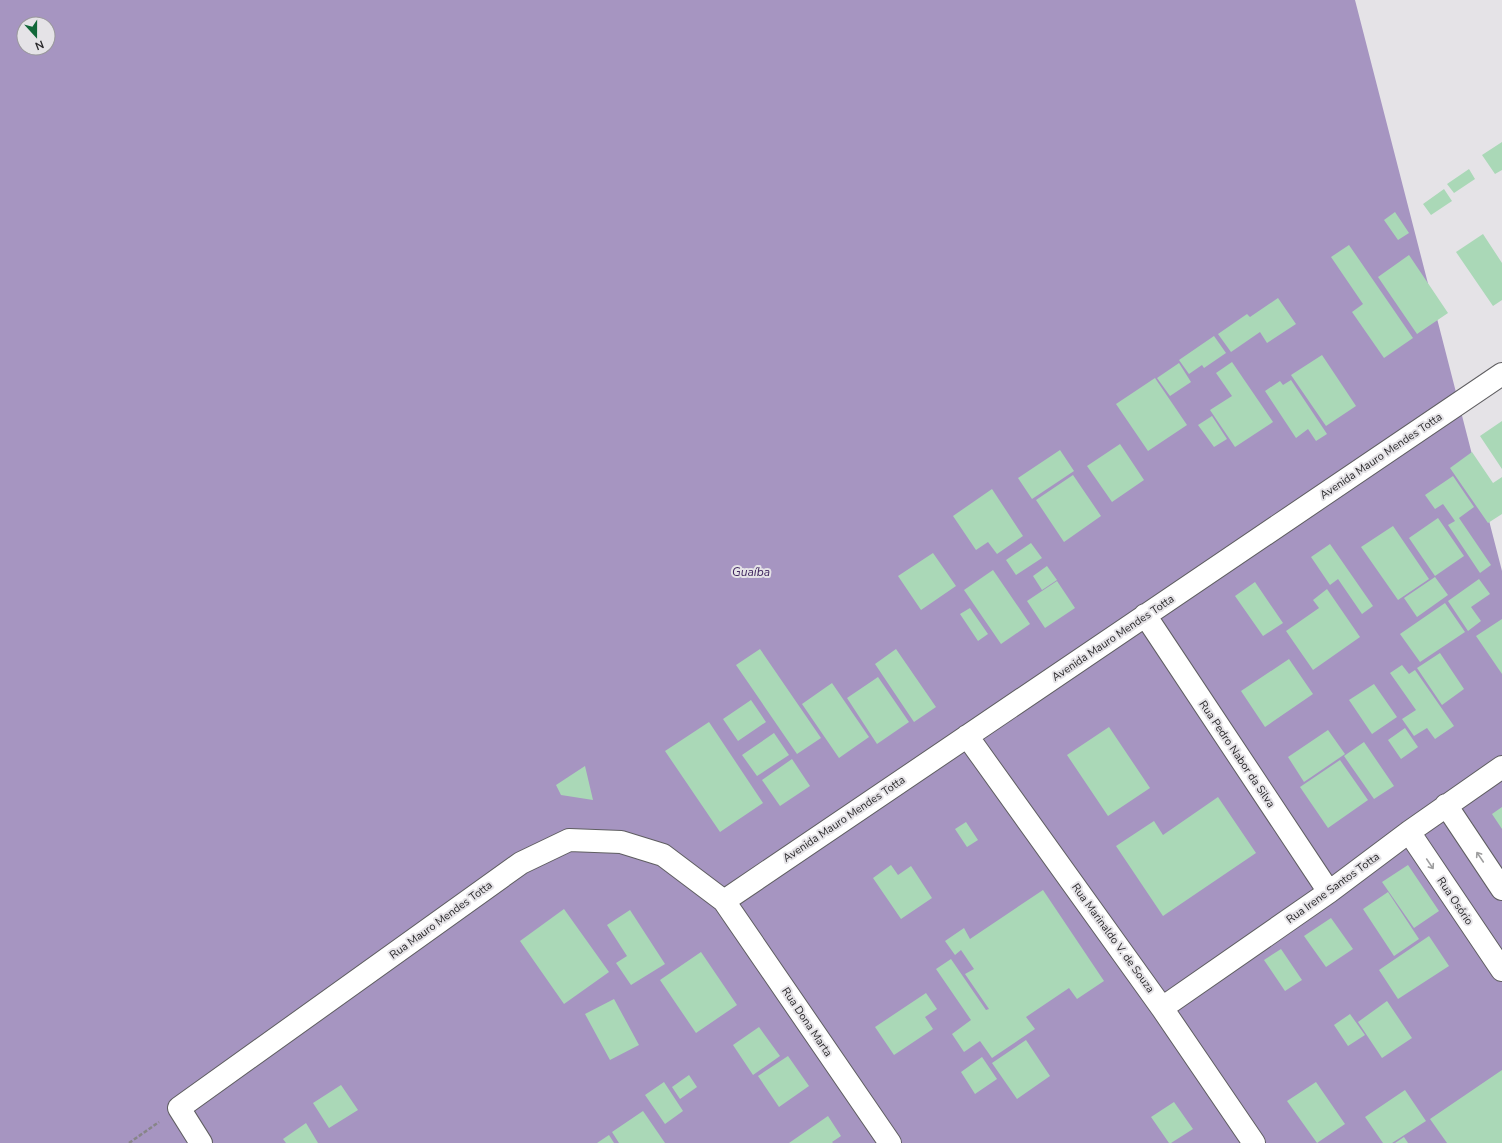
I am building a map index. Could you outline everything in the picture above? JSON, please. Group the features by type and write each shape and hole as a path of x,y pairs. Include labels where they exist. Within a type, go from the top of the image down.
{"street":[{"name":"Avenida Mauro Mendes Totta","path":"724,901 1502,374"},
{"name":"Rua Pedro Nabor da Silva","path":"1145,616 1330,892"},
{"name":"Rua Marinaldo V. de Souza","path":"967,736 1162,1008 1254,1143"},
{"name":"Rua Irene Santos Totta","path":"1162,1008 1330,892 1408,832 1502,767"},
{"path":"1446,805 1502,889"},
{"name":"Rua Osório","path":"1408,832 1502,970"},
{"name":"Rua Mauro Mendes Totta","path":"179,1108 521,863 569,840 621,842 663,855 724,901"},
{"name":"Rua Dona Marta","path":"724,901 890,1143"},
{"path":"179,1108 201,1143"}],"path":[{"path":"129,1143 179,1108"}],"water":[{"name":"Guaíba","path":"0,0 1355,0 1502,571 1502,1143 0,1143"}],"building":[{"path":"1502,142 1502,170 1495,174 1482,155"},
{"path":"1469,169 1475,179 1454,193 1447,184"},
{"path":"1444,189 1452,201 1431,215 1423,204"},
{"path":"1395,212 1409,233 1398,240 1384,220"},
{"path":"1483,234 1502,263 1502,300 1493,306 1456,252"},
{"path":"1349,245 1413,338 1384,358 1352,312 1363,304 1331,257"},
{"path":"1409,255 1448,313 1417,334 1378,277"},
{"path":"1278,298 1296,324 1267,343 1260,332 1231,352 1218,334 1247,314 1250,317"},
{"path":"1214,336 1226,353 1204,368 1202,365 1189,374 1179,360"},
{"path":"1322,355 1356,406 1326,426 1291,375"},
{"path":"1232,362 1273,422 1235,447 1210,410 1232,396 1216,373"},
{"path":"1179,363 1191,382 1170,396 1157,378"},
{"path":"1155,378 1187,425 1148,451 1116,404"},
{"path":"1291,380 1327,434 1316,441 1308,429 1296,438 1265,391 1280,381 1283,385"},
{"path":"1212,416 1227,439 1214,447 1198,425"},
{"path":"1502,421 1502,469 1480,436"},
{"path":"1120,444 1144,480 1112,502 1087,466"},
{"path":"1060,450 1074,471 1032,499 1018,478"},
{"path":"1472,452 1493,483 1502,477 1502,514 1488,523 1450,468"},
{"path":"1073,475 1101,516 1064,542 1036,500"},
{"path":"1453,476 1474,507 1459,518 1491,565 1480,573 1448,525 1455,521 1443,504 1435,509 1425,495"},
{"path":"992,489 1023,536 997,554 988,542 976,550 953,516"},
{"path":"1438,518 1464,556 1435,576 1409,538"},
{"path":"1393,526 1429,579 1398,600 1361,547"},
{"path":"1031,543 1042,558 1016,575 1006,560"},
{"path":"1330,544 1373,606 1362,614 1338,579 1330,585 1311,557"},
{"path":"933,553 956,586 921,610 898,576"},
{"path":"1047,566 1057,580 1042,590 1033,576"},
{"path":"993,570 1030,624 1001,644 964,590"},
{"path":"1435,577 1448,595 1417,617 1404,598"},
{"path":"1479,579 1490,594 1471,607 1481,621 1468,631 1448,601"},
{"path":"1057,581 1075,608 1045,628 1027,601"},
{"path":"1255,582 1283,623 1263,636 1235,596"},
{"path":"1327,589 1360,637 1313,670 1286,631 1319,608 1313,600"},
{"path":"1445,603 1465,632 1420,662 1400,634"},
{"path":"970,608 988,634 978,641 960,614"},
{"path":"1502,619 1502,674 1476,636"},
{"path":"760,649 821,738 797,754 736,665"},
{"path":"896,649 936,707 914,722 875,664"},
{"path":"1440,653 1464,689 1442,705 1417,668"},
{"path":"1289,659 1313,694 1265,727 1241,691"},
{"path":"1402,665 1409,674 1415,670 1454,726 1435,739 1427,728 1414,736 1402,719 1416,710 1390,673"},
{"path":"878,677 909,722 877,744 847,698"},
{"path":"832,683 869,737 839,758 802,704"},
{"path":"1374,684 1397,717 1372,734 1349,700"},
{"path":"751,700 766,722 738,741 723,719"},
{"path":"709,722 763,803 720,832 665,751"},
{"path":"1109,727 1150,788 1108,816 1067,755"},
{"path":"1405,728 1418,747 1401,759 1388,740"},
{"path":"1328,730 1345,754 1304,782 1288,757"},
{"path":"774,733 789,755 757,776 742,755"},
{"path":"1364,742 1394,786 1374,799 1344,756"},
{"path":"792,759 810,786 780,806 762,780"},
{"path":"1340,760 1368,800 1328,828 1300,787"},
{"path":"585,766 593,800 561,795 556,785"},
{"path":"1218,797 1256,853 1163,916 1116,846 1154,821 1163,835"},
{"path":"1502,807 1502,829 1492,814"},
{"path":"966,822 978,840 967,847 955,829"},
{"path":"891,865 898,875 911,866 932,898 901,919 873,878"},
{"path":"1408,865 1439,911 1414,928 1382,882"},
{"path":"1043,890 1104,981 1077,999 1069,988 1026,1017 1035,1029 992,1058 980,1041 964,1052 952,1034 971,1020 936,969 951,959 986,1010 989,1009 965,974 974,969 961,950 955,955 945,941 964,928 970,939"},
{"path":"1388,892 1419,939 1394,956 1363,909"},
{"path":"564,909 609,972 564,1004 520,941"},
{"path":"630,910 665,964 631,985 616,963 627,956 607,925"},
{"path":"1331,918 1353,949 1326,967 1304,936"},
{"path":"1429,936 1449,966 1398,999 1379,970"},
{"path":"1281,949 1302,980 1285,991 1264,960"},
{"path":"701,952 737,1005 696,1033 660,980"},
{"path":"926,993 937,1009 925,1017 933,1029 894,1055 875,1027"},
{"path":"614,999 639,1045 610,1060 585,1014"},
{"path":"1387,1001 1412,1038 1382,1058 1358,1022"},
{"path":"1350,1014 1365,1035 1348,1046 1334,1025"},
{"path":"759,1027 780,1056 753,1075 733,1045"},
{"path":"1026,1040 1050,1076 1017,1099 992,1063"},
{"path":"788,1056 809,1086 779,1107 758,1076"},
{"path":"982,1057 997,1079 975,1094 961,1072"},
{"path":"1502,1070 1502,1143 1447,1143 1430,1119"},
{"path":"689,1075 697,1087 680,1099 672,1087"},
{"path":"664,1082 683,1111 665,1124 645,1095"},
{"path":"1316,1082 1345,1124 1317,1143 1287,1101"},
{"path":"341,1085 358,1110 329,1128 313,1103"},
{"path":"1405,1090 1426,1121 1392,1143 1383,1143 1365,1117"},
{"path":"1174,1102 1193,1129 1169,1143 1151,1117"},
{"path":"643,1111 665,1143 619,1143 612,1132"},
{"path":"828,1116 841,1136 832,1142 833,1143 789,1143"},
{"path":"306,1123 318,1143 286,1143 283,1139"},
{"path":"609,1135 614,1143 597,1143"},
{"path":"1404,1137 1408,1143 1395,1143"}]}
